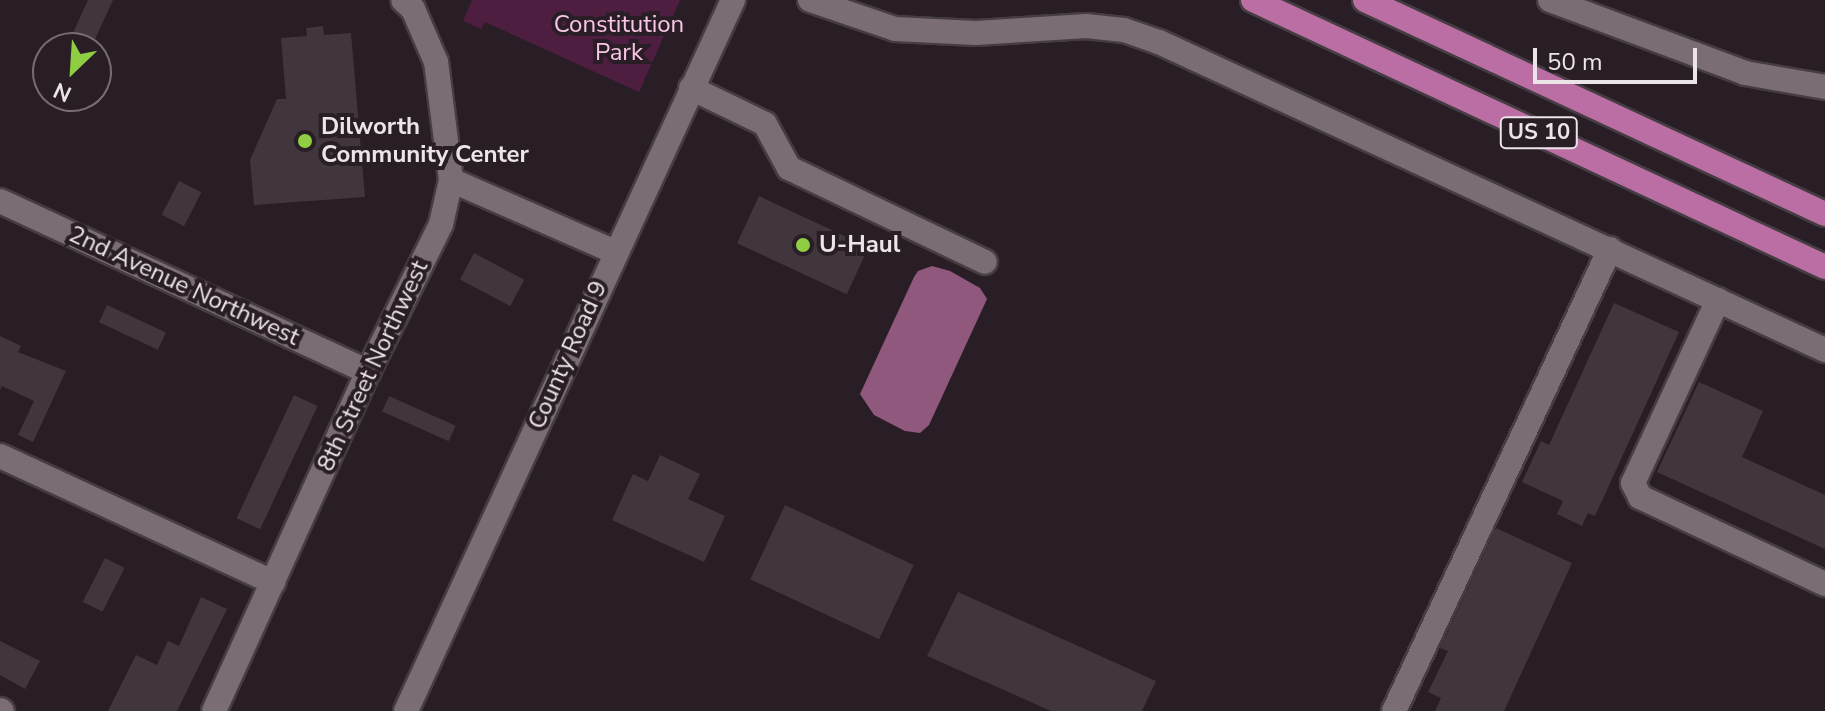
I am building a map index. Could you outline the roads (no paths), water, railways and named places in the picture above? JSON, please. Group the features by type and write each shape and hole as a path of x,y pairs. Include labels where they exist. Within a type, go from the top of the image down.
{"main road":[{"name":"US 10","path":"1253,0 1825,267"},
{"name":"US 10","path":"1365,0 1825,214"}],"street":[{"name":"County Road 9","path":"406,711 733,0"},
{"path":"810,0 881,25 909,30 976,33 1060,26 1124,30 1203,59 1825,350"},
{"path":"1550,0 1745,73 1825,87"},
{"name":"8th Street Northwest","path":"214,711 368,372 441,224 451,180 436,62 408,4"},
{"path":"691,88 765,124 789,168 985,262"},
{"path":"451,180 615,252"},
{"name":"2nd Avenue Northwest","path":"0,201 368,372"},
{"path":"1394,711 1610,249"},
{"path":"1718,300 1633,483 1640,497 1825,584"},
{"path":"0,456 273,582"}],"place":[{"name":"Dilworth Community Center","path":"305,141"},
{"name":"U-Haul","path":"803,245"}],"park label":[{"name":"Constitution Park","path":"619,39"}]}
